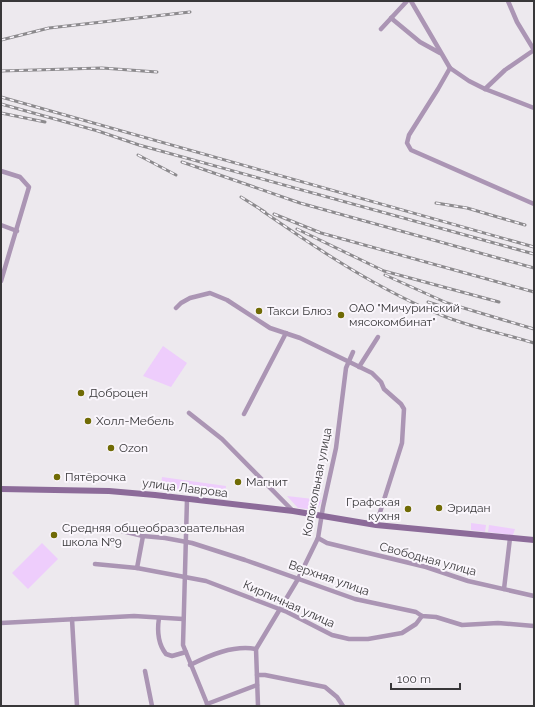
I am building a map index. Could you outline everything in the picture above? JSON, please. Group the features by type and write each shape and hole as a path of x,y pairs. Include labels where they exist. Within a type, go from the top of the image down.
{"main road":[{"name":"улица Лаврова","path":"1,489 109,491 293,511 376,525 534,540"}],"street":[{"path":"381,29 407,1"},
{"path":"411,1 450,68 469,81 485,89 534,108"},
{"path":"485,89 505,70 534,50 517,22 508,1"},
{"path":"391,18 420,42 441,53"},
{"path":"450,68 409,135 407,143 411,150 534,204"},
{"path":"1,170 20,177 29,187 17,231 3,267 1,281"},
{"path":"1,225 17,231"},
{"path":"176,308 190,298 210,293 227,300 270,328 286,333 330,352 372,373 381,382 384,389 401,404 404,409 402,443 376,525"},
{"path":"244,414 286,333"},
{"path":"359,367 378,337"},
{"name":"Колокольная улица","path":"256,649 298,579 318,538 336,448 348,362 353,352"},
{"path":"189,413 226,443 293,511"},
{"path":"187,499 186,577 183,619 184,645 190,665 208,705 257,685"},
{"name":"Верхняя улица","path":"122,531 143,536 186,542 245,560 355,599 416,612 422,616 436,617 462,625 498,623 534,626"},
{"path":"137,568 143,536"},
{"name":"Свободная улица","path":"318,538 335,545 426,567 468,581 534,596"},
{"path":"504,589 510,538"},
{"name":"Кирпичная улица","path":"95,564 137,568 206,581 236,591 279,609 332,635 349,638 368,639 402,632 416,624 422,616"},
{"path":"1,623 134,616 183,619"},
{"path":"158,618 158,636 161,646 166,654 172,656 186,652"},
{"path":"72,619 77,706"},
{"path":"190,665 224,651 243,647 256,649 258,706"},
{"path":"145,671 152,706"},
{"path":"257,676 265,675 324,687 337,697 343,706"}],"shaded area":[{"path":"163,346 187,363 171,387 143,376"},
{"path":"162,477 226,486 225,496 171,489 171,487 161,485"},
{"path":"287,496 322,500 317,510 298,508"},
{"path":"471,523 486,525 485,532 471,530"},
{"path":"489,525 515,529 513,535 488,532"},
{"path":"42,543 58,559 28,589 12,573"}],"railway":[{"path":"1,40 49,28 190,12"},
{"path":"1,71 102,68 157,72"},
{"path":"1,97 534,247"},
{"path":"1,104 98,131 139,145 534,254"},
{"path":"1,113 45,122"},
{"path":"138,155 176,175"},
{"path":"182,162 300,203 534,268"},
{"path":"241,197 265,212"},
{"path":"436,203 467,208 525,225"},
{"path":"261,210 350,269 421,307 457,321 534,343"},
{"path":"274,214 321,233 534,292"},
{"path":"297,229 384,271 499,302"},
{"path":"385,275 447,303 534,329"},
{"path":"428,302 447,308"}],"place":[{"name":"Такси Блюз","path":"259,311"},
{"name":"ОАО \"Мичуринский мясокомбинат\"","path":"341,315"},
{"name":"Доброцен","path":"81,393"},
{"name":"Холл-Мебель","path":"88,421"},
{"name":"Ozon","path":"111,448"},
{"name":"Пятёрочка","path":"57,477"},
{"name":"Магнит","path":"238,482"},
{"name":"Эридан","path":"439,508"},
{"name":"Графская кухня","path":"408,509"},
{"name":"Средняя общеобразовательная школа №9","path":"54,535"}]}
